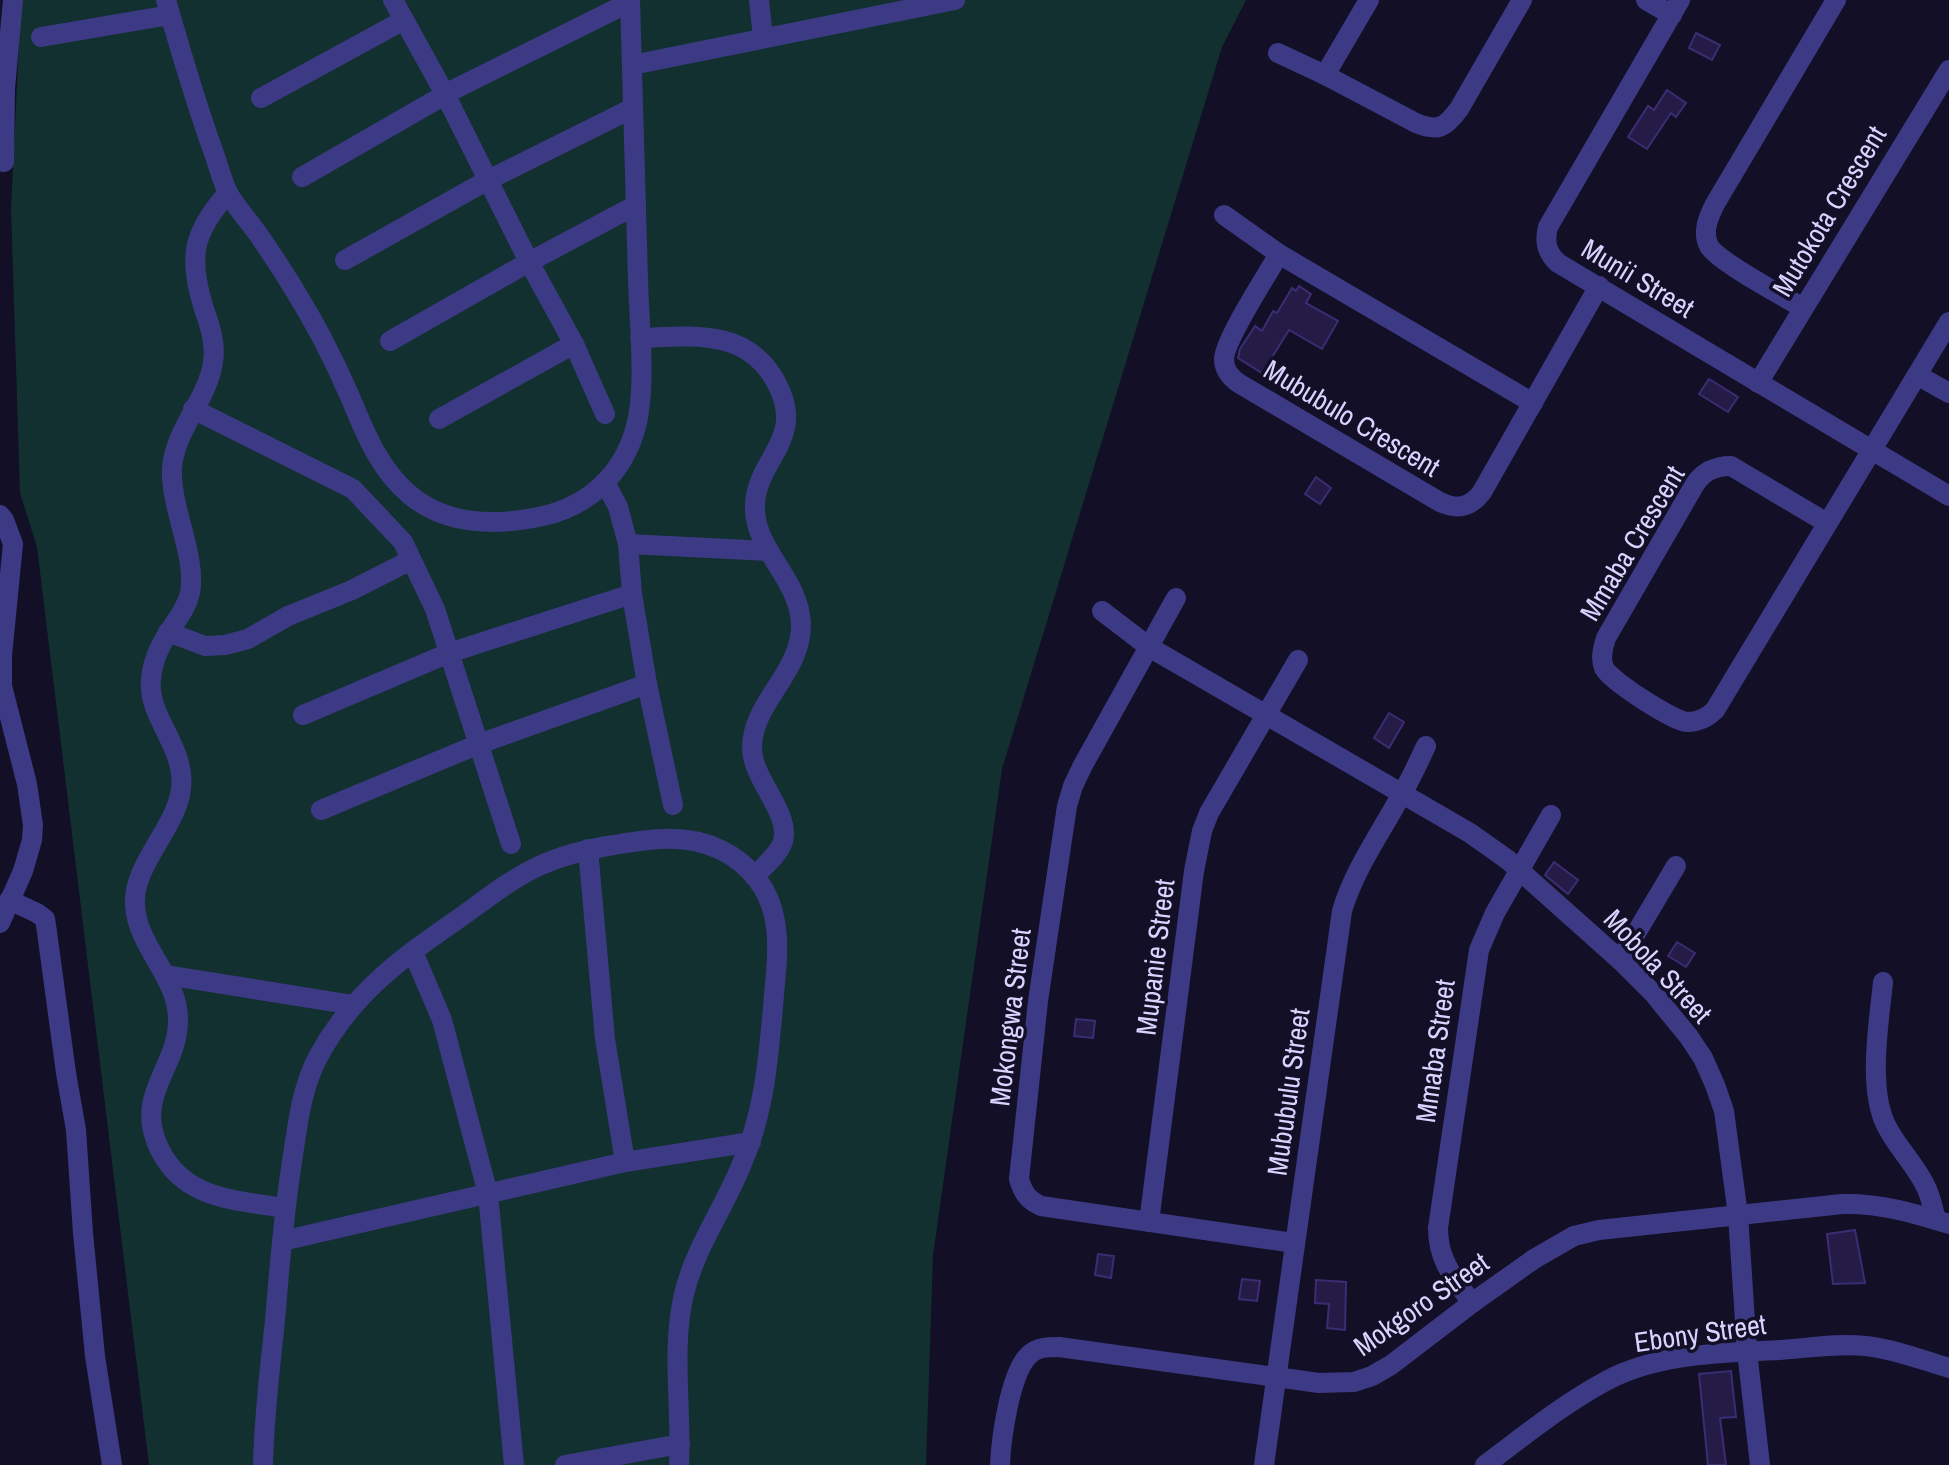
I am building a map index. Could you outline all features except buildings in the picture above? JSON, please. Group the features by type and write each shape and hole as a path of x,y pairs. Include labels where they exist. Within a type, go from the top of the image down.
{"street":[{"path":"4,162 5,88 13,0"},
{"path":"393,0 574,344 605,414"},
{"path":"759,0 763,38"},
{"path":"632,65 955,0"},
{"path":"1325,75 1369,0"},
{"path":"1278,53 1416,123 1437,128 1447,124 1459,109 1522,0"},
{"path":"1646,0 1676,8"},
{"path":"1803,308 1714,253 1706,237 1707,221 1836,0"},
{"path":"41,37 168,8 192,94 228,193 259,236 320,335 376,455 393,479 411,496 449,517 471,521 522,521 552,514 594,494 616,471 628,452 639,405 640,338 630,1 445,94 302,177"},
{"name":"Munii Street","path":"1676,8 1548,227 1547,247 1553,258 1949,496"},
{"path":"261,98 404,20"},
{"name":"Mutokota Crescent","path":"1758,383 1949,70"},
{"path":"345,260 488,180 633,108"},
{"path":"228,193 205,224 195,250 196,278 210,325 214,359 210,375 173,457 173,491 191,575 190,591 183,611 157,652 150,684 152,699 178,761 180,795 142,874 135,902 141,932 166,975 177,1006 178,1022 172,1052 151,1104 159,1149 174,1172 196,1189 211,1195 285,1208"},
{"path":"390,341 636,205"},
{"path":"1224,215 1279,254 1533,403"},
{"name":"Mububulo Crescent","path":"1279,254 1228,344 1225,369 1240,384 1348,450 1456,508 1477,499 1482,492 1599,286"},
{"name":"Mmaba Crescent","path":"1827,523 1731,466 1704,472 1606,638 1602,658 1606,671 1619,684 1681,720 1698,721 1710,716 1949,322"},
{"path":"640,338 710,337 743,348 766,368 785,407 784,433 756,494 755,509 769,551 788,580 798,603 801,625 796,655 760,716 753,737 756,769 785,827 782,845 755,876"},
{"path":"439,419 574,344"},
{"path":"1917,375 1949,393"},
{"path":"193,409 353,489 403,542 435,609 511,844"},
{"path":"605,482 618,507 628,544 632,594 647,684 673,805"},
{"path":"1,518 13,544 2,686 27,784 33,825 23,871 4,910 37,913 45,919 76,1130 95,1356 112,1465"},
{"path":"628,544 769,551"},
{"path":"168,632 205,646 248,639 288,616 352,590 411,560"},
{"path":"303,715 449,653 632,594"},
{"name":"Mokongwa Street","path":"1176,598 1083,765 1067,806 1038,1001 1019,1168 1022,1190 1041,1206 1294,1243"},
{"name":"Mobola Street","path":"1102,611 1149,647 1470,833 1508,860 1620,960 1674,1017 1703,1058 1724,1111 1738,1215 1747,1351 1760,1465"},
{"path":"1266,716 1298,660"},
{"path":"321,810 479,744 647,684"},
{"name":"Mupanie Street","path":"1149,1222 1194,871 1202,831 1209,813 1266,716"},
{"name":"Mububulu Street","path":"1264,1465 1342,911 1357,874 1426,746"},
{"name":"Mmaba Street","path":"1472,1303 1443,1261 1438,1244 1439,1219 1479,950 1495,913 1551,815"},
{"path":"263,1465 285,1208 308,1079 327,1041 353,1005 377,980 516,879 539,866 588,849 646,840 687,839 702,842 729,854 755,876 772,907 776,923 777,946 766,1082 760,1112 740,1171 702,1244 683,1295 679,1322 680,1455 565,1465"},
{"path":"588,849 605,1039 625,1162"},
{"path":"1620,960 1676,866"},
{"path":"413,952 442,1020 488,1194 514,1465"},
{"path":"166,975 353,1005"},
{"path":"1883,982 1876,1047 1877,1091 1883,1119 1925,1184 1943,1222"},
{"path":"282,1241 625,1162 751,1142"},
{"name":"Mokgoro Street","path":"1000,1465 1002,1428 1022,1364 1029,1355 1045,1347 1276,1378 1339,1384 1354,1382 1391,1365 1534,1259 1574,1236 1599,1230 1858,1203 1896,1209 1943,1222"},
{"name":"Ebony Street","path":"1485,1465 1607,1380 1654,1363 1747,1351 1846,1345 1869,1347 1949,1368"}],"green space":[{"path":"21,0 1246,0 1222,47 1002,769 933,1255 926,1465 149,1465 37,547 20,493 11,209"}]}
